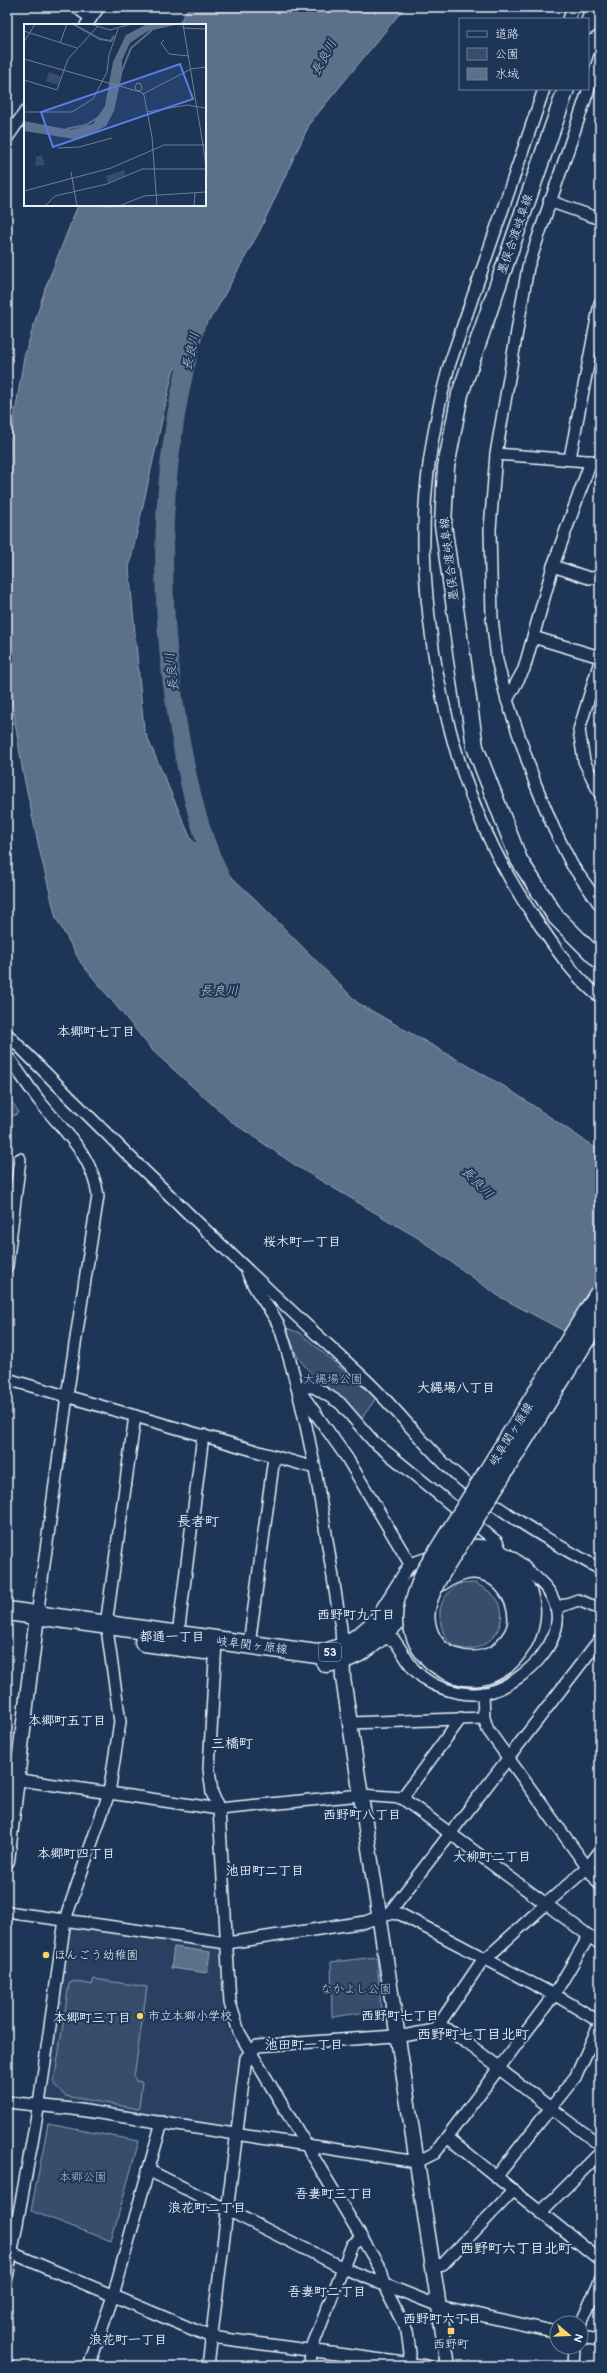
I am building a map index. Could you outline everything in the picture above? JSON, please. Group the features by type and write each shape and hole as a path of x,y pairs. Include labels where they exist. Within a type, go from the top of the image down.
{"main road":[{"path":"589,23 594,7"},
{"name":"墨俣合渡岐阜線","path":"566,90 460,394 446,467 443,525 475,747 519,860 556,917 600,961"},
{"name":"岐阜関ヶ原線","path":"501,1660 480,1676 457,1674 444,1669 424,1653 413,1626 413,1606 425,1572 600,1292"},
{"name":"岐阜関ヶ原線","path":"7,1624 37,1622 107,1630 178,1635 215,1646 316,1663 342,1653 379,1631 420,1579 443,1565 463,1556 485,1557 501,1563 510,1569 524,1587 529,1598 531,1626 525,1642 516,1656 501,1660 488,1659 470,1662 454,1658 438,1646 426,1623 426,1608 437,1578 600,1316"},
{"name":"岐阜関ヶ原線","path":"7,1612 37,1622"},
{"name":"岐阜関ヶ原線","path":"107,1630 177,1648 249,1645 317,1654 342,1653"}],"street":[{"path":"76,7 89,22 99,7"},
{"path":"569,18 573,7"},
{"path":"589,88 600,56"},
{"path":"544,90 449,366 440,401 428,474 424,547 434,653 453,735 471,797 501,864 519,896 559,952 592,991 600,997"},
{"path":"588,90 528,267 496,454 490,529 492,618 497,660 507,700 535,783 554,829 572,865 600,905"},
{"path":"7,138 24,113"},
{"path":"550,200 600,219"},
{"path":"570,458 600,303"},
{"path":"496,454 570,458 595,462 554,566 524,669 507,700"},
{"path":"554,566 589,578 600,577"},
{"path":"533,637 600,657"},
{"path":"600,661 579,730 584,761 600,794"},
{"path":"7,1034 167,1194 366,1380 448,1467 506,1513 554,1544 600,1569"},
{"path":"7,1861 13,1778 37,1622 67,1396 98,1196 96,1178 84,1153 41,1103 8,1058"},
{"path":"7,1266 10,1223 20,1159"},
{"path":"246,1269 251,1284 280,1328 297,1387 315,1468 341,1628 343,1678 361,1795 384,1915 397,2035 448,2366"},
{"path":"7,1379 315,1468"},
{"path":"297,1387 314,1387 340,1403 373,1441 496,1542 501,1550"},
{"path":"297,1387 347,1458 410,1564"},
{"path":"7,2278 10,2252 39,2104 65,1920 109,1793 120,1722 107,1630 135,1416"},
{"path":"178,1635 203,1435"},
{"path":"249,1645 274,1456"},
{"path":"487,1545 501,1550 510,1555 547,1588 553,1597 558,1625 551,1641 532,1668 491,1692 461,1693 431,1683 410,1667 394,1640 379,1631 380,1610 410,1564 464,1546 487,1545"},
{"path":"556,1608 578,1600 600,1609"},
{"path":"384,1915 451,1834 600,1639"},
{"path":"215,1646 209,1769 212,1793 219,1809 230,2003 239,2032 381,2270 385,2285 407,2331 410,2365"},
{"path":"482,1693 484,1718 488,1730 508,1760 600,1885"},
{"path":"402,1798 460,1718"},
{"path":"350,1723 484,1718"},
{"path":"13,1778 219,1809 361,1795 402,1798 600,1944"},
{"path":"208,2366 246,2058 250,2051 257,2046 397,2035 435,2030 485,1958 587,1868 600,1851"},
{"path":"7,1912 227,1942 365,1922 384,1915 400,1914 554,1995 600,2023 576,2076 497,2176"},
{"path":"7,2102 39,2104 162,2122 236,2135 417,2162 434,2153 447,2137 554,1995 589,1936"},
{"path":"438,2026 451,2032 550,2108 600,2152 541,2212"},
{"path":"89,2366 113,2296 162,2122"},
{"path":"447,2137 600,2260"},
{"path":"148,2170 343,2268 385,2285 439,2306 549,2330"},
{"path":"432,2266 443,2264 514,2190"},
{"path":"310,2366 310,2350 352,2245 361,2238"},
{"path":"10,2252 211,2337 410,2365 427,2366"},
{"path":"585,2315 600,2280"},
{"path":"589,2338 600,2340"},
{"path":"573,2366 574,2355"}],"shaded area":[{"name":"市立本郷小学校","path":"72,1924 220,1946 223,2004 227,2028 242,2050 232,2128 44,2101 67,1926"}],"green space":[{"path":"7,1095 19,1112 9,1119 7,1116"},
{"name":"大縄場公園","path":"286,1328 300,1333 376,1398 362,1418 324,1390 297,1356"},
{"path":"475,1583 490,1592 496,1598 500,1605 501,1619 497,1631 489,1641 478,1647 467,1649 456,1646 447,1638 441,1624 440,1612 445,1597 457,1584"},
{"name":"なかよし公園","path":"377,1957 381,2010 332,2017 331,1962"},
{"path":"94,1979 147,1987 134,2077 136,2081 142,2082 139,2109 65,2096 54,2084 69,1984 74,1981 92,1985"},
{"name":"本郷公園","path":"48,2124 139,2141 111,2241 31,2211"}],"water":[{"name":"長良川","path":"189,7 405,7 310,123 260,230 216,310 173,371 129,568 144,730 191,839 255,899 358,1003 507,1088 600,1151 600,1350 500,1297 418,1238 298,1167 232,1122 154,1052 81,963 56,918 23,773 7,671 7,464 24,357 45,289 78,206 206,206 206,24 179,24"},
{"path":"174,1947 210,1952 207,1973 171,1968"}],"waterway":[{"name":"長良川","path":"197,322 184,375 174,428 164,536 165,590 168,644 174,698 186,768 203,834 223,881"}],"place":[{"name":"ほんごう幼稚園","path":"46,1955"},
{"name":"市立本郷小学校","path":"140,2016"},
{"name":"西野町","path":"451,2331"}],"district":[{"name":"本郷町七丁目","path":"96,1031"},
{"name":"桜木町一丁目","path":"302,1241"},
{"name":"大縄場八丁目","path":"456,1387"},
{"name":"長者町","path":"198,1521"},
{"name":"西野町九丁目","path":"356,1614"},
{"name":"都通一丁目","path":"172,1636"},
{"name":"本郷町五丁目","path":"67,1720"},
{"name":"三橋町","path":"232,1743"},
{"name":"西野町八丁目","path":"362,1814"},
{"name":"本郷町四丁目","path":"76,1853"},
{"name":"大柳町二丁目","path":"492,1856"},
{"name":"池田町二丁目","path":"265,1870"},
{"name":"西野町七丁目","path":"400,2015"},
{"name":"本郷町三丁目","path":"92,2017"},
{"name":"西野町七丁目北町","path":"473,2034"},
{"name":"池田町一丁目","path":"304,2044"},
{"name":"吾妻町三丁目","path":"334,2193"},
{"name":"浪花町二丁目","path":"207,2207"},
{"name":"西野町六丁目北町","path":"516,2248"},
{"name":"吾妻町二丁目","path":"327,2291"},
{"name":"西野町六丁目","path":"442,2318"},
{"name":"浪花町一丁目","path":"128,2339"}]}
